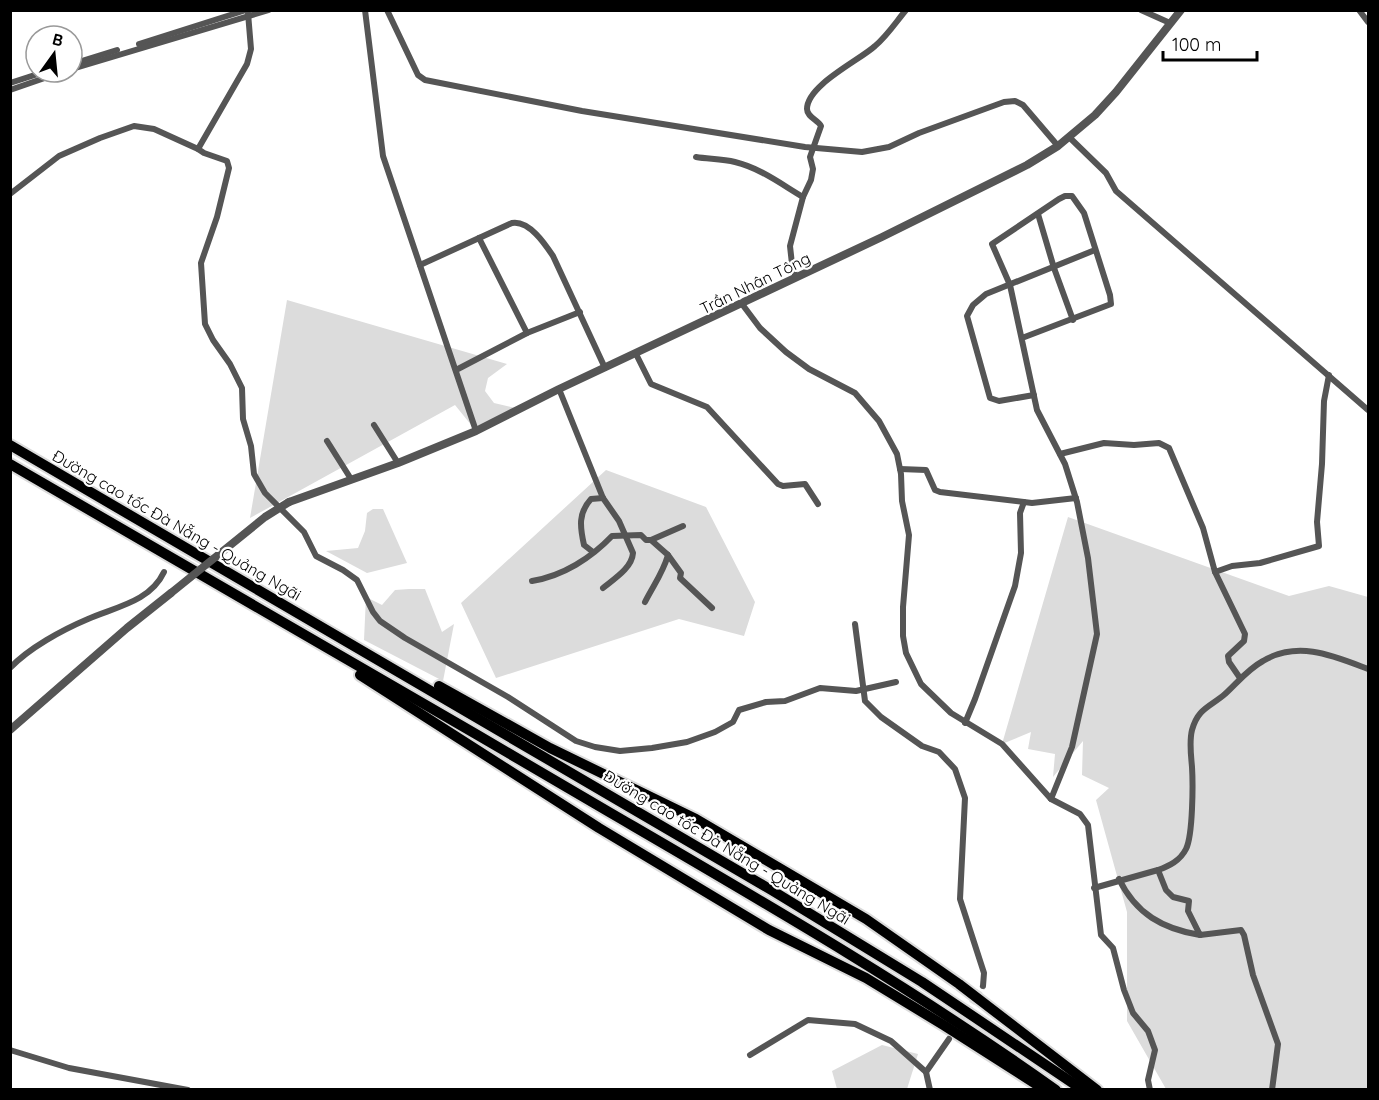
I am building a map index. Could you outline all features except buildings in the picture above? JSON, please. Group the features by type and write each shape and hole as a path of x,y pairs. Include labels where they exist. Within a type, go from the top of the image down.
{"highway":[{"name":"Đường cao tốc Đà Nẵng - Quảng Ngãi","path":"10,445 284,604 349,639 813,915 922,982 1083,1089"},
{"name":"Đường cao tốc Đà Nẵng - Quảng Ngãi","path":"10,464 785,916 915,995 1056,1089"},
{"path":"349,639 550,748 696,819 866,919 960,984 1097,1089"},
{"path":"345,661 599,828 769,930 866,978 1045,1089"}],"street":[{"path":"84,60 247,12 269,10"},
{"path":"365,10 383,156 476,431"},
{"path":"387,10 418,75 425,80 582,111 813,148 862,152 889,147 919,133 1004,102 1015,102 1023,105 1058,147"},
{"path":"796,278 790,246 803,197 812,180 813,169 810,159 821,126 807,111 809,102 833,75 875,46 906,10"},
{"path":"1141,10 1170,23"},
{"name":"Trần Nhân Tông","path":"10,730 127,628 265,517 289,502 398,463 476,431 995,182 1058,147 1095,115 1116,92 1181,10"},
{"path":"1359,10 1368,22"},
{"path":"84,65 247,12"},
{"path":"198,148 246,64 251,49 247,12"},
{"path":"10,90 27,84"},
{"path":"10,194 59,156 134,126 154,129 227,162 229,164 217,216 201,263 203,312 207,330 243,388 243,419 251,446 254,474 265,493 304,532 316,556 357,580 380,621 405,638 508,696 576,741 608,750 652,748 687,742 715,732 733,722 739,710 766,702 785,701 820,688 862,689 896,682"},
{"path":"1069,137 1106,172 1116,191 1368,410"},
{"path":"696,158 733,161 750,167 765,173 803,197"},
{"path":"1022,338 1111,304 1084,213 1072,196 1065,196 992,242 992,247 1010,285 1037,410 1060,453 1076,498 1088,558 1097,634 1072,747 1051,800"},
{"path":"1038,214 1073,320"},
{"path":"420,265 512,223 524,225 542,241 553,256 605,368"},
{"path":"480,238 527,333"},
{"path":"1034,395 999,401 990,398 967,316 973,305 980,299 1000,288 1095,250"},
{"path":"742,304 760,328 786,352 810,369 855,393 879,421 889,437 897,454 902,501 909,535 903,624 906,653 921,684 951,713 1002,744 1051,800 1080,814 1088,825 1101,935 1113,948 1124,990 1133,1013 1148,1031 1155,1050 1149,1080 1150,1089"},
{"path":"456,370 527,333 580,312"},
{"path":"636,354 651,384 707,407 778,484 783,486 805,484 818,504"},
{"path":"1215,572 1220,569 1260,563 1319,546 1317,522 1324,401 1329,375"},
{"path":"560,389 603,498 619,521 633,553 633,558 628,565 603,588"},
{"path":"374,424 398,463"},
{"path":"327,441 351,479"},
{"path":"1060,453 1104,443 1134,445 1159,443 1166,446 1203,528 1215,572 1245,634 1244,641 1228,656 1229,662 1240,678"},
{"path":"900,470 927,471 933,487 940,492 973,494 1024,502 1076,498"},
{"path":"593,552 584,545 580,525 583,508 591,499 603,498"},
{"path":"965,723 1016,586 1021,553 1020,513 1024,502"},
{"path":"532,581 549,578 571,569 612,536 641,535 646,540 651,540 684,526"},
{"path":"651,540 668,555 681,573 680,578 712,608"},
{"path":"645,602 657,578 663,572 668,555"},
{"path":"10,668 48,639 71,626 129,604 141,597 153,589 164,572"},
{"path":"855,624 865,701 881,717 922,746 939,752 955,769 966,798 960,899 984,973 983,986"},
{"path":"1094,888 1119,879 1158,870 1179,859 1189,841 1191,738 1196,720 1202,710 1216,701 1240,678 1269,658 1303,650 1327,654 1368,669"},
{"path":"1158,870 1166,890 1173,897 1190,901 1188,911 1200,935"},
{"path":"1119,879 1132,902 1150,917 1177,931 1200,935 1241,930 1253,975 1278,1044 1272,1089"},
{"path":"750,1054 808,1020 855,1024 891,1041 926,1072 930,1089"},
{"path":"926,1072 949,1039"},
{"path":"10,1050 69,1068 188,1089"}],"shaded area":[{"path":"287,300 507,364 488,378 485,391 494,403 515,408 476,431 455,405 250,518"},
{"path":"606,470 706,507 755,602 744,636 679,619 496,678 461,603"},
{"path":"373,509 383,509 407,563 367,573 326,551 358,548 365,531 367,513"},
{"path":"1068,517 1289,596 1329,586 1368,597 1368,1089 1166,1089 1127,1021 1127,912 1096,800 1109,788 1082,775 1083,741 1053,777 1055,754 1028,749 1031,732 1002,744"},
{"path":"425,589 442,632 454,624 443,681 364,640 366,597 382,605 395,590"},
{"path":"882,1045 918,1054 907,1089 837,1089 832,1071"}],"tunnel":[{"path":"957,1026 983,986"}]}
